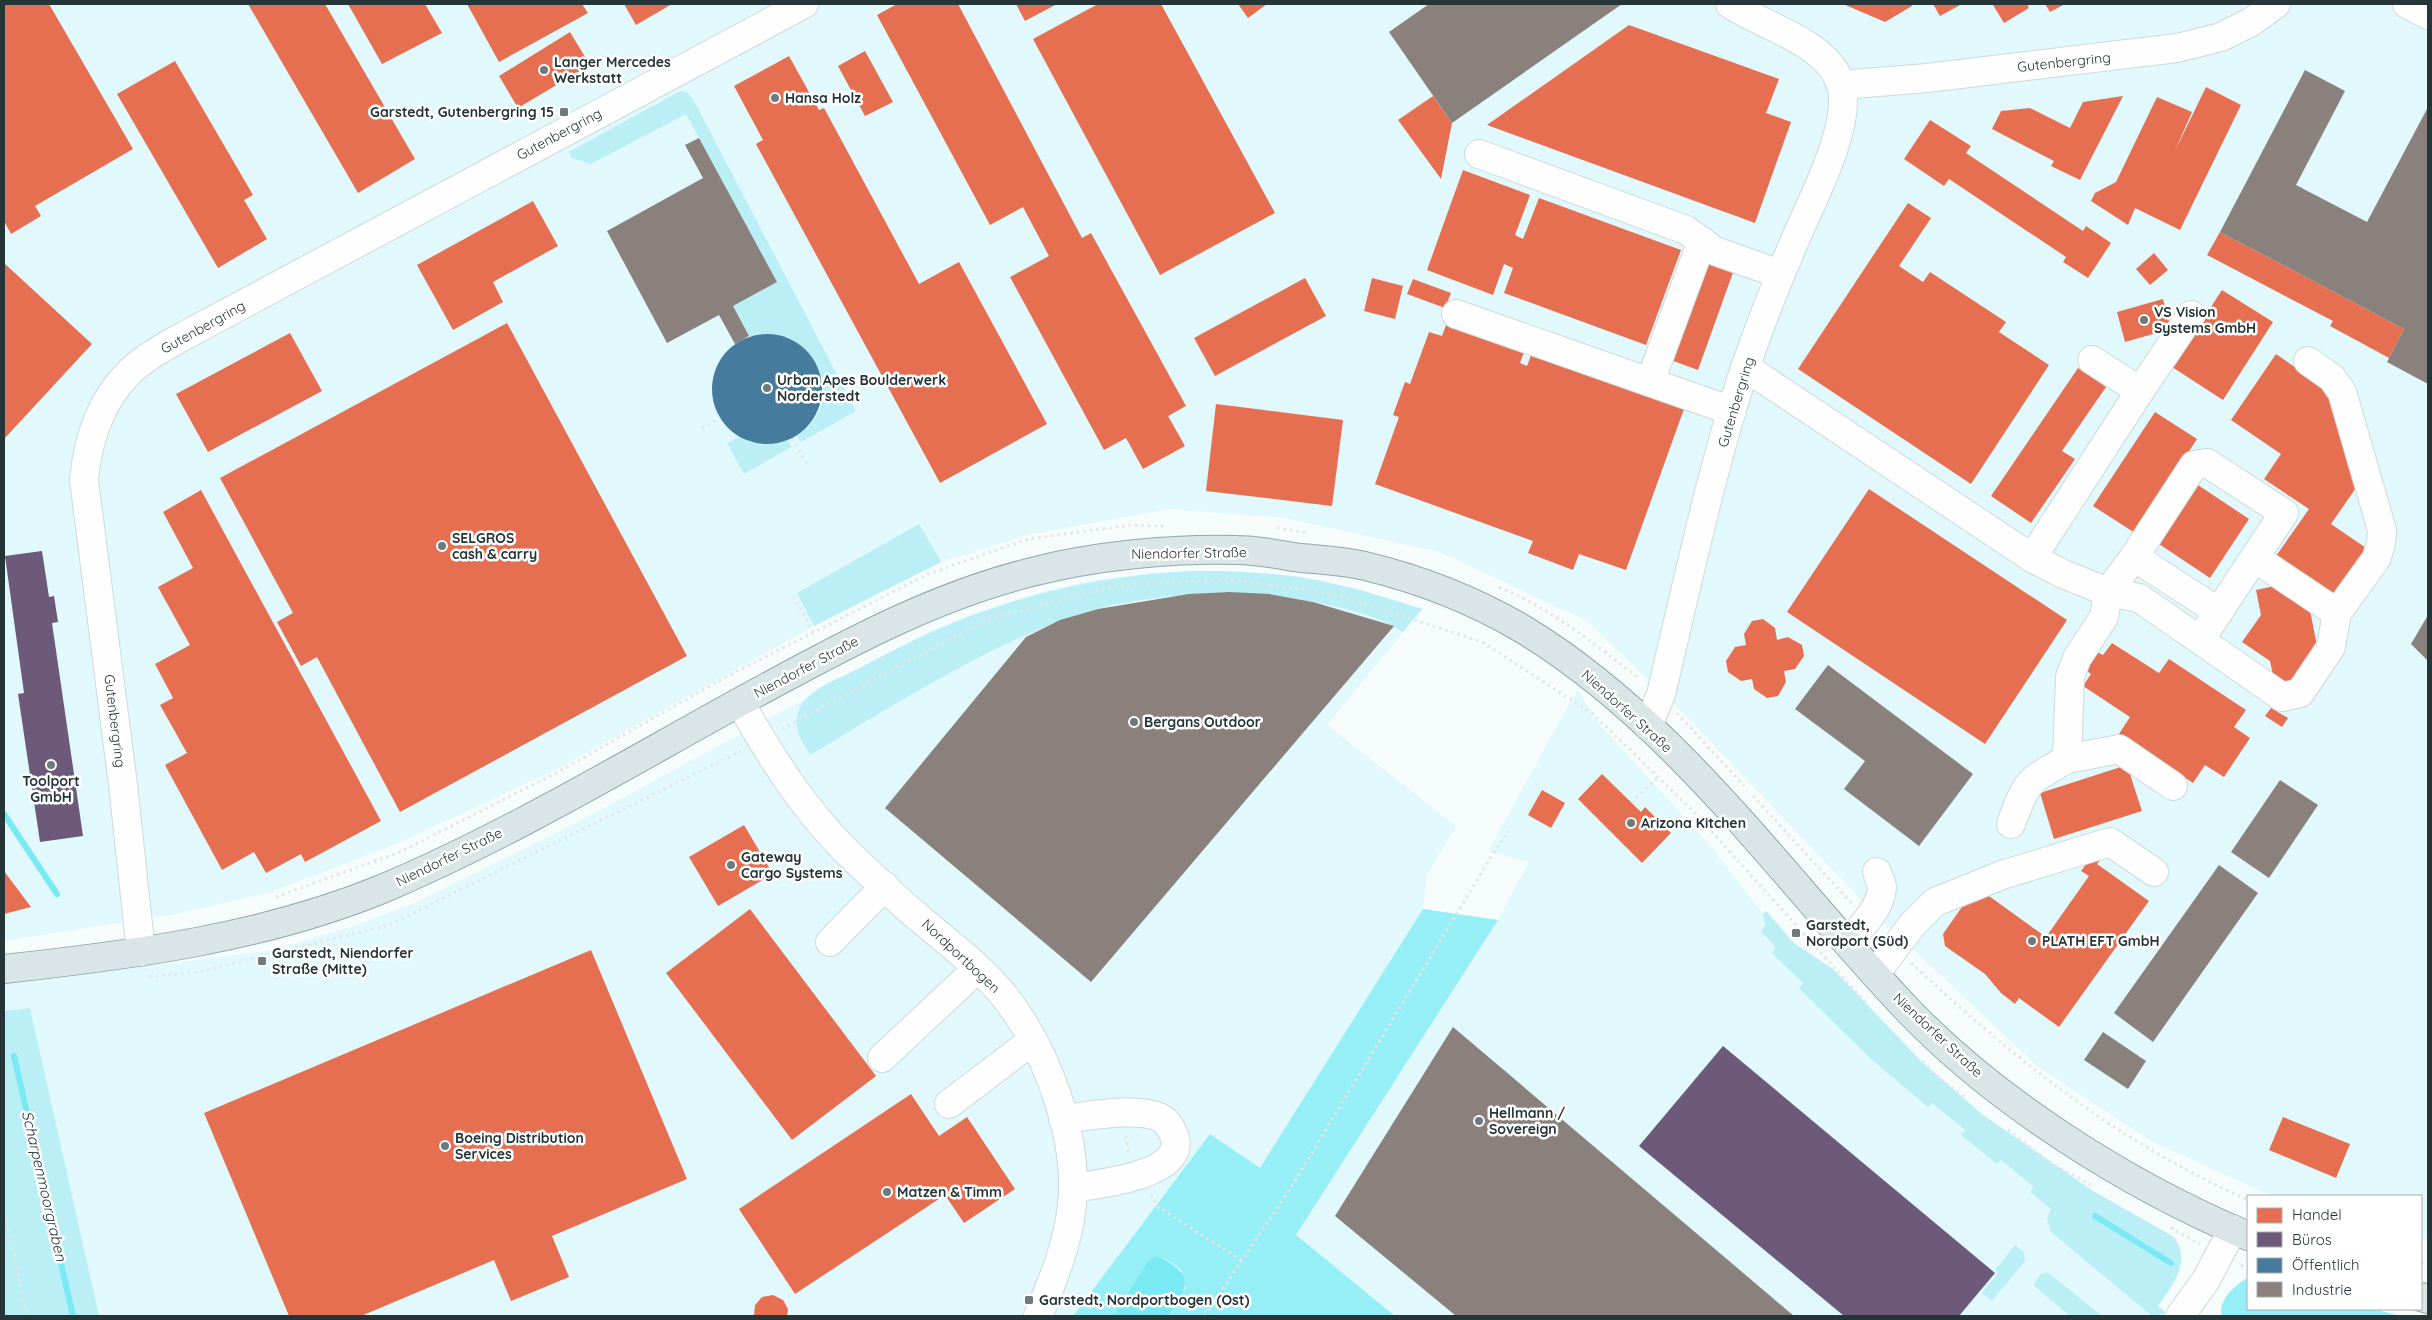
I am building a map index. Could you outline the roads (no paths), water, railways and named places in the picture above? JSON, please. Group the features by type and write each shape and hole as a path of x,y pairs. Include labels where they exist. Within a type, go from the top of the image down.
{"main road":[{"name":"Niendorfer Straße","path":"4,969 141,965 237,934 318,912 381,889 459,854 568,797 849,643 937,603 1032,572 1128,554 1239,550 1362,565 1462,597 1519,627 1558,652 1599,682 1648,726 1732,813 1911,1014 1960,1058 1998,1090 2104,1163 2240,1233"}],"street":[{"name":"Gutenbergring","path":"141,965 123,785 84,480 86,451 93,428 106,402 122,380 143,360 193,331 804,4"},
{"name":"Gutenbergring","path":"1648,726 1661,694 1732,411 1780,274 1838,137 1844,109 1841,85 1828,62 1806,44 1730,4"},
{"name":"Gutenbergring","path":"1841,85 1926,78 2177,48 2221,37 2251,22 2276,4"},
{"path":"2406,4 2428,16"},
{"path":"1479,154 1686,230 1715,251 1780,274"},
{"path":"1650,382 1702,241"},
{"path":"1456,314 1732,411"},
{"path":"2032,558 2191,315"},
{"path":"2092,360 2140,392"},
{"path":"1746,367 2032,558 2063,574 2108,592 2139,598 2282,697 2300,693 2331,647 2338,613 2376,559 2381,544 2382,530 2342,392 2332,378 2308,361"},
{"path":"2068,759 2070,677 2077,658 2104,617 2108,592 2134,557 2194,465 2206,463 2284,513 2200,640"},
{"path":"2134,557 2219,612"},
{"path":"2255,558 2338,613"},
{"name":"Nordportbogen","path":"740,702 771,758 808,808 846,851 977,969 1005,997 1047,1067 1063,1118 1070,1150 1074,1188 1067,1237 1055,1275 1038,1316"},
{"path":"2011,824 2024,790 2032,779 2068,759 2119,750 2173,786"},
{"path":"1875,974 1912,925 1935,902 2002,875 2110,842 2154,872"},
{"path":"1847,943 1868,920 1878,901 1882,886 1877,872"},
{"path":"830,942 885,886"},
{"path":"882,1058 977,969"},
{"path":"949,1104 1032,1041"},
{"path":"1063,1118 1141,1113 1160,1117 1171,1126 1176,1141 1171,1156 1160,1166 1136,1176 1074,1188"},
{"path":"2188,1313 2206,1280 2240,1233"}],"waterway":[{"name":"Scharpenmoorgraben","path":"4,814 57,894"},
{"name":"Scharpenmoorgraben","path":"14,1056 73,1316"},
{"path":"2095,1216 2171,1263"}],"place":[{"name":"Langer Mercedes Werkstatt","path":"544,70"},
{"name":"Hansa Holz","path":"775,98"},
{"name":"Garstedt, Gutenbergring 15","path":"564,112"},
{"name":"VS Vision Systems GmbH","path":"2144,320"},
{"name":"Urban Apes Boulderwerk Norderstedt","path":"767,388"},
{"name":"SELGROS cash & carry","path":"442,546"},
{"name":"Bergans Outdoor","path":"1134,722"},
{"name":"Toolport GmbH","path":"51,765"},
{"name":"Arizona Kitchen","path":"1631,823"},
{"name":"Gateway Cargo Systems","path":"731,865"},
{"name":"Garstedt, Nordport (Süd)","path":"1796,933"},
{"name":"PLATH EFT GmbH","path":"2032,941"},
{"name":"Garstedt, Niendorfer Straße (Mitte)","path":"262,961"},
{"name":"Hellmann / Sovereign","path":"1479,1121"},
{"name":"Boeing Distribution Services","path":"445,1146"},
{"name":"Matzen & Timm","path":"887,1192"},
{"name":"Garstedt, Nordportbogen (Ost)","path":"1029,1300"}]}
